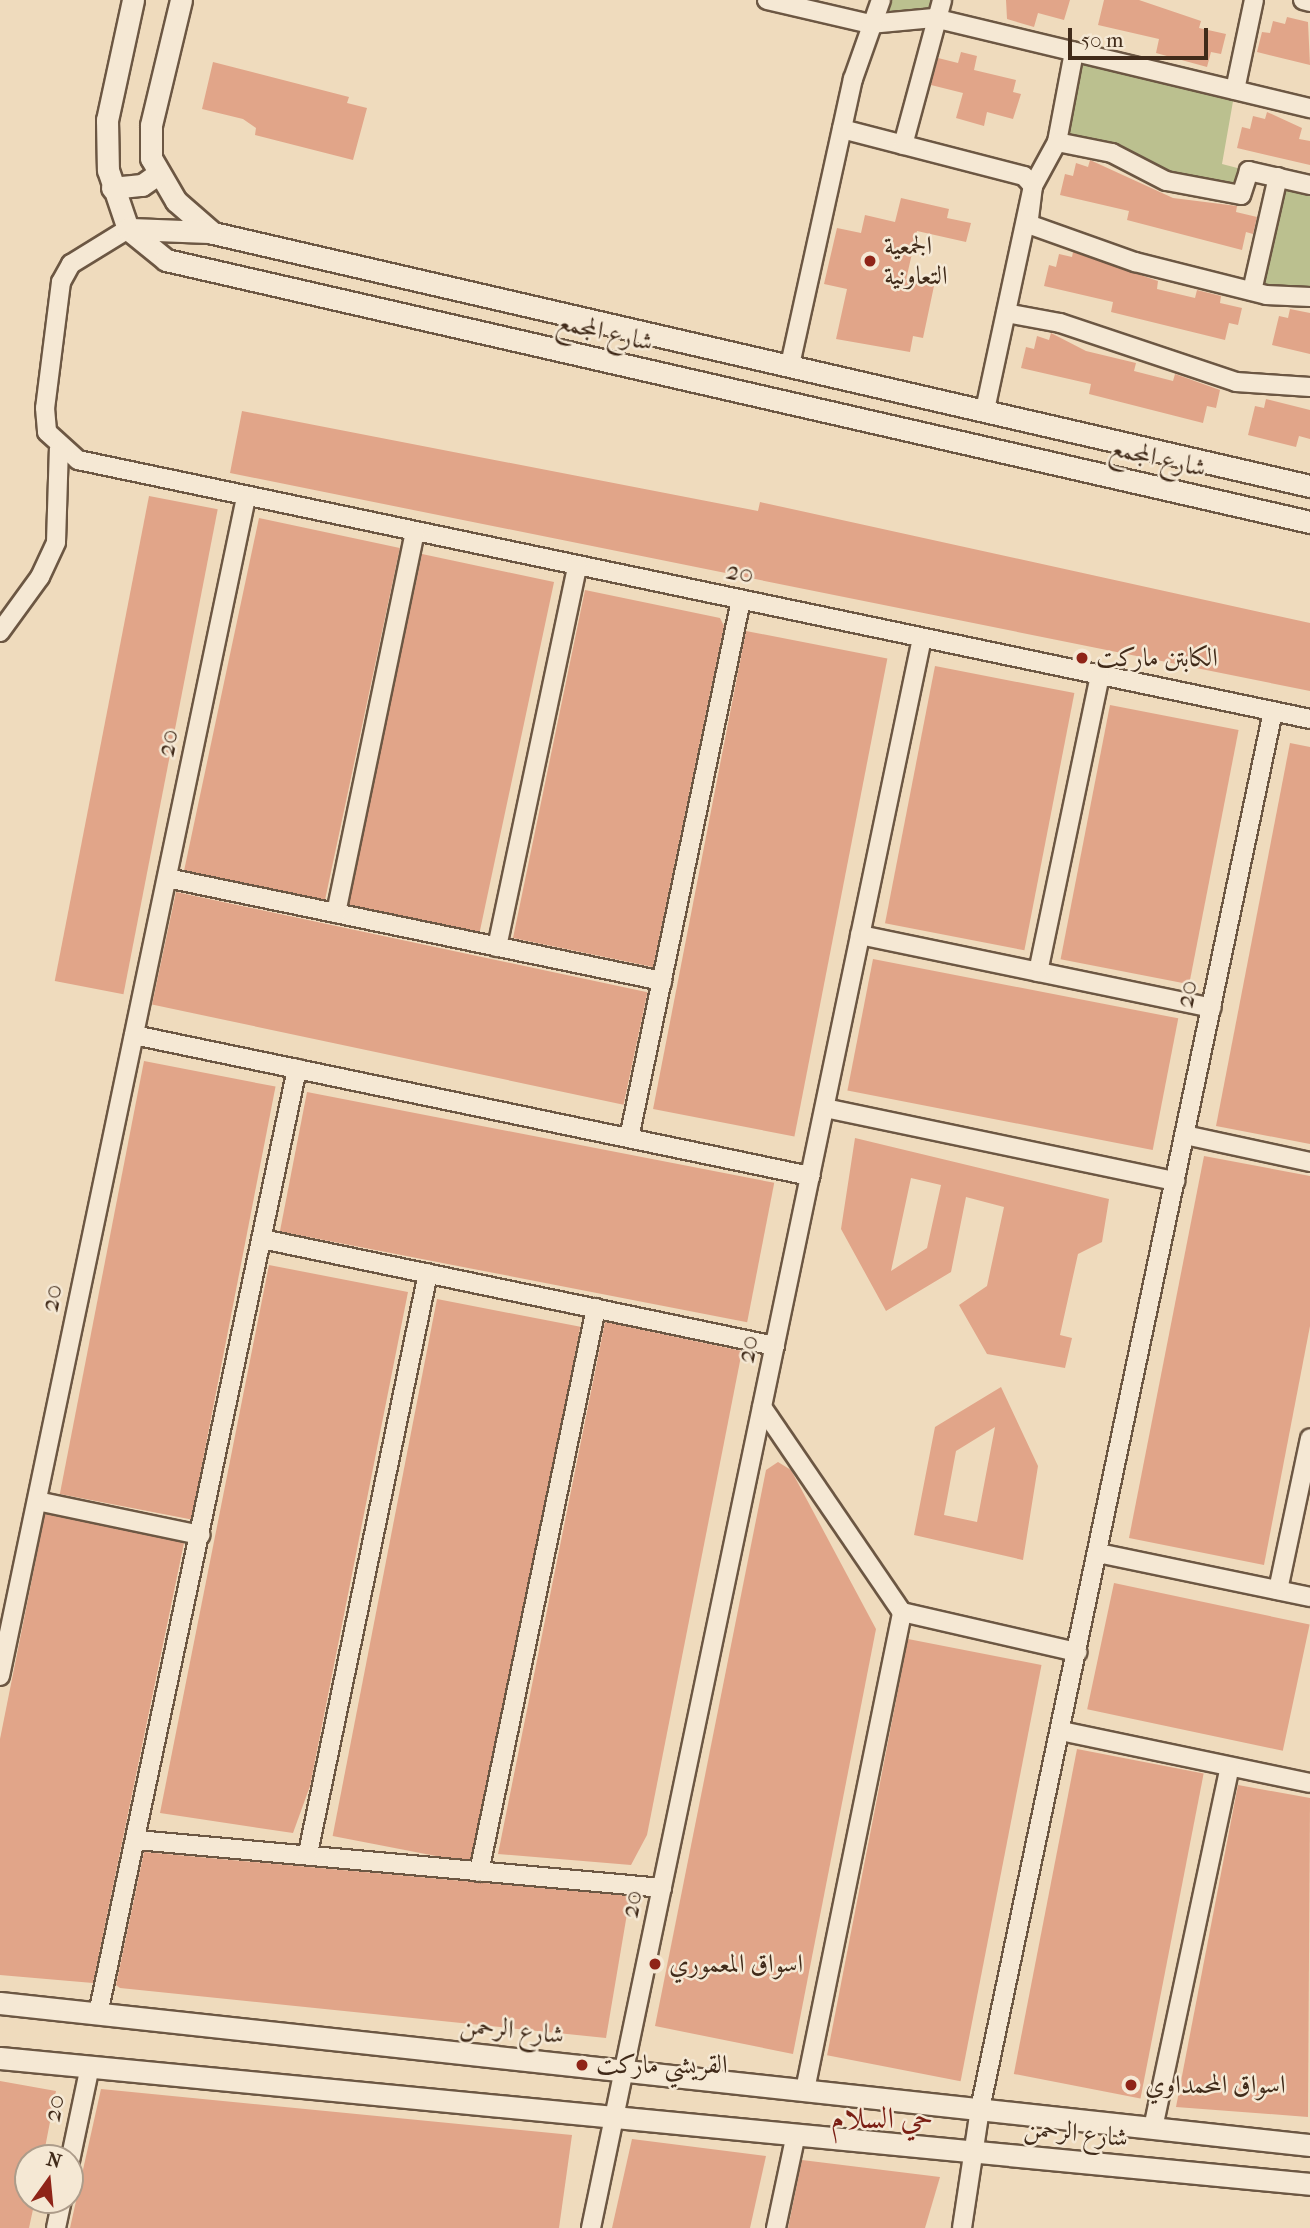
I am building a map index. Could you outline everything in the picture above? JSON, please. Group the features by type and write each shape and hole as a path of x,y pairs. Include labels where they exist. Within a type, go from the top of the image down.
{"street":[{"name":"شارع المجمع","path":"134,0 107,120 112,188 128,229 152,253 180,265 1310,522"},
{"name":"شارع المجمع","path":"181,0 151,125 158,174 187,213 214,233 1310,485"},
{"path":"767,0 870,24 934,18 1310,108"},
{"path":"790,365 842,130 870,24 881,0"},
{"path":"919,0 934,18"},
{"path":"903,145 934,18 942,0"},
{"path":"1235,90 1254,0"},
{"path":"1303,0 1310,2"},
{"path":"985,410 1028,224 1033,186 1057,142 1074,52"},
{"path":"842,130 1024,176 1033,186"},
{"path":"1057,142 1112,153 1166,181 1241,195 1249,170 1310,185"},
{"path":"112,188 142,185 158,174"},
{"path":"1252,291 1278,177"},
{"path":"1028,224 1135,262 1252,291 1310,297"},
{"path":"214,233 128,229 71,264 61,282 45,408 47,432 59,449 78,460 246,497"},
{"path":"1006,313 1060,323 1236,382 1310,387"},
{"path":"825,411 832,375"},
{"path":"0,632 40,577 56,542 59,449"},
{"name":"20","path":"0,1676 246,497 1310,719"},
{"path":"336,913 415,533"},
{"path":"497,947 577,566"},
{"path":"629,1138 741,600"},
{"name":"20","path":"615,2117 622,2070 922,638"},
{"path":"1038,972 1100,675"},
{"name":"20","path":"978,2152 980,2109 1273,711"},
{"path":"167,878 662,981"},
{"path":"860,935 1211,1008"},
{"path":"134,1035 810,1176"},
{"path":"98,2014 137,1840 297,1069"},
{"path":"825,1108 1175,1181"},
{"path":"1185,1135 1310,1162"},
{"path":"262,1239 775,1346"},
{"path":"308,1853 429,1273"},
{"path":"479,1871 596,1308"},
{"path":"762,1406 902,1612 1077,1652"},
{"path":"1278,1590 1310,1438"},
{"path":"37,1501 200,1535"},
{"path":"1098,1553 1310,1597"},
{"path":"805,2090 902,1612"},
{"path":"1061,1731 1310,1783"},
{"path":"1153,2127 1230,1767"},
{"path":"137,1840 308,1853 662,1888"},
{"name":"شارع الرحمن","path":"0,2003 1310,2145"},
{"name":"شارع الرحمن","path":"0,2057 1310,2184"},
{"name":"20","path":"74,2144 90,2066"},
{"path":"591,2228 615,2117"},
{"path":"776,2228 796,2134"},
{"path":"962,2228 978,2152"}],"green space":[{"path":"881,0 942,0 934,18 870,24"},
{"path":"1074,52 1235,90 1222,164 1249,171 1241,195 1057,142"},
{"path":"1278,177 1310,185 1310,297 1252,291"}],"building":[{"path":"1006,0 1070,0 1064,20 1038,13 1034,27 1007,19"},
{"path":"1104,0 1139,0 1201,21 1199,28 1226,34 1221,54 1211,52 1207,67 1156,53 1159,39 1098,25"},
{"path":"1287,17 1308,22 1310,65 1257,52 1262,32 1270,33 1273,21 1285,24"},
{"path":"961,52 977,56 974,70 1016,80 1013,92 1021,94 1013,119 987,112 984,126 956,118 963,93 931,85 938,58 958,63"},
{"path":"213,62 349,97 347,103 367,108 353,160 255,135 256,128 243,119 202,109"},
{"path":"1267,112 1302,128 1299,139 1310,141 1310,165 1237,148 1242,127 1250,129 1253,116 1265,119"},
{"path":"1090,160 1173,198 1237,206 1236,212 1257,217 1253,234 1246,232 1242,250 1127,220 1129,211 1060,195 1065,174 1073,176 1076,163 1088,167"},
{"name":"الجمعية التعاونية","path":"901,198 949,209 947,218 971,223 966,242 917,231 906,280 934,286 923,338 913,336 910,352 836,339 847,289 824,284 837,228 861,233 865,215 895,222"},
{"path":"1073,252 1158,281 1157,289 1195,298 1197,290 1221,296 1220,303 1242,308 1238,325 1229,323 1225,340 1111,312 1113,302 1044,286 1049,265 1056,267 1059,254 1072,257"},
{"path":"1290,309 1310,313 1310,354 1272,345 1279,316 1288,318"},
{"path":"1051,333 1086,351 1136,363 1134,371 1173,381 1175,374 1220,390 1216,408 1207,406 1203,423 1089,394 1091,384 1021,368 1026,347 1034,349 1037,336 1049,340"},
{"path":"1266,399 1310,410 1310,439 1299,436 1296,447 1248,435 1255,406 1264,408"},
{"path":"242,411 758,511 760,502 1310,623 1310,691 230,473"},
{"path":"149,496 218,509 123,994 55,981"},
{"path":"259,518 400,548 325,900 184,870"},
{"path":"422,554 554,582 480,932 348,904"},
{"path":"585,590 720,618 724,626 653,967 513,938"},
{"path":"746,631 887,658 794,1137 653,1109"},
{"path":"935,666 1074,693 1024,950 885,923"},
{"path":"1110,705 1239,730 1189,984 1061,959"},
{"path":"1290,743 1310,747 1310,1144 1216,1126"},
{"path":"176,892 647,992 624,1105 152,1004"},
{"path":"873,959 1178,1018 1153,1150 847,1091"},
{"path":"144,1061 276,1087 191,1519 60,1494"},
{"path":"307,1092 774,1183 747,1322 280,1231"},
{"path":"855,1138 1109,1199 1102,1242 1078,1254 1060,1335 1072,1338 1065,1368 987,1354 959,1305 987,1286 1004,1207 966,1197 951,1272 886,1311 841,1229","holes":["911,1178 941,1185 927,1248 891,1271"]},
{"path":"1204,1156 1310,1176 1310,1326 1264,1565 1129,1538"},
{"path":"269,1265 408,1292 310,1786 293,1833 160,1813"},
{"path":"437,1299 580,1327 476,1864 333,1836"},
{"path":"605,1322 742,1351 647,1835 631,1865 498,1854"},
{"path":"1001,1387 1038,1466 1023,1560 914,1535 935,1427","holes":["995,1427 977,1522 944,1515 956,1451"]},
{"path":"778,1462 791,1470 876,1629 793,2054 655,2026 766,1470"},
{"path":"45,1514 184,1543 93,1983 0,1975 0,1739"},
{"path":"1114,1583 1310,1625 1283,1751 1087,1709"},
{"path":"908,1639 1042,1665 961,2081 827,2055"},
{"path":"1077,1749 1204,1774 1140,2099 1014,2074"},
{"path":"1238,1785 1310,1798 1308,2117 1176,2107"},
{"path":"144,1852 630,1896 606,2038 120,1988 116,1985"},
{"path":"0,2081 56,2091 46,2144 14,2144 14,2214 32,2214 29,2228 0,2228"},
{"path":"101,2089 572,2135 559,2228 70,2228 73,2214 84,2214 84,2165"},
{"path":"632,2139 766,2156 750,2228 612,2228"},
{"path":"802,2160 940,2177 925,2228 788,2228"}],"place":[{"name":"الجمعية التعاونية","path":"870,261"},
{"name":"الكابتن ماركت","path":"1082,658"},
{"name":"اسواق المعموري","path":"655,1964"},
{"name":"القريشي ماركت","path":"582,2065"},
{"name":"اسواق المحمداوي","path":"1131,2085"}],"district":[{"name":"حي السلام","path":"882,2119"}]}
